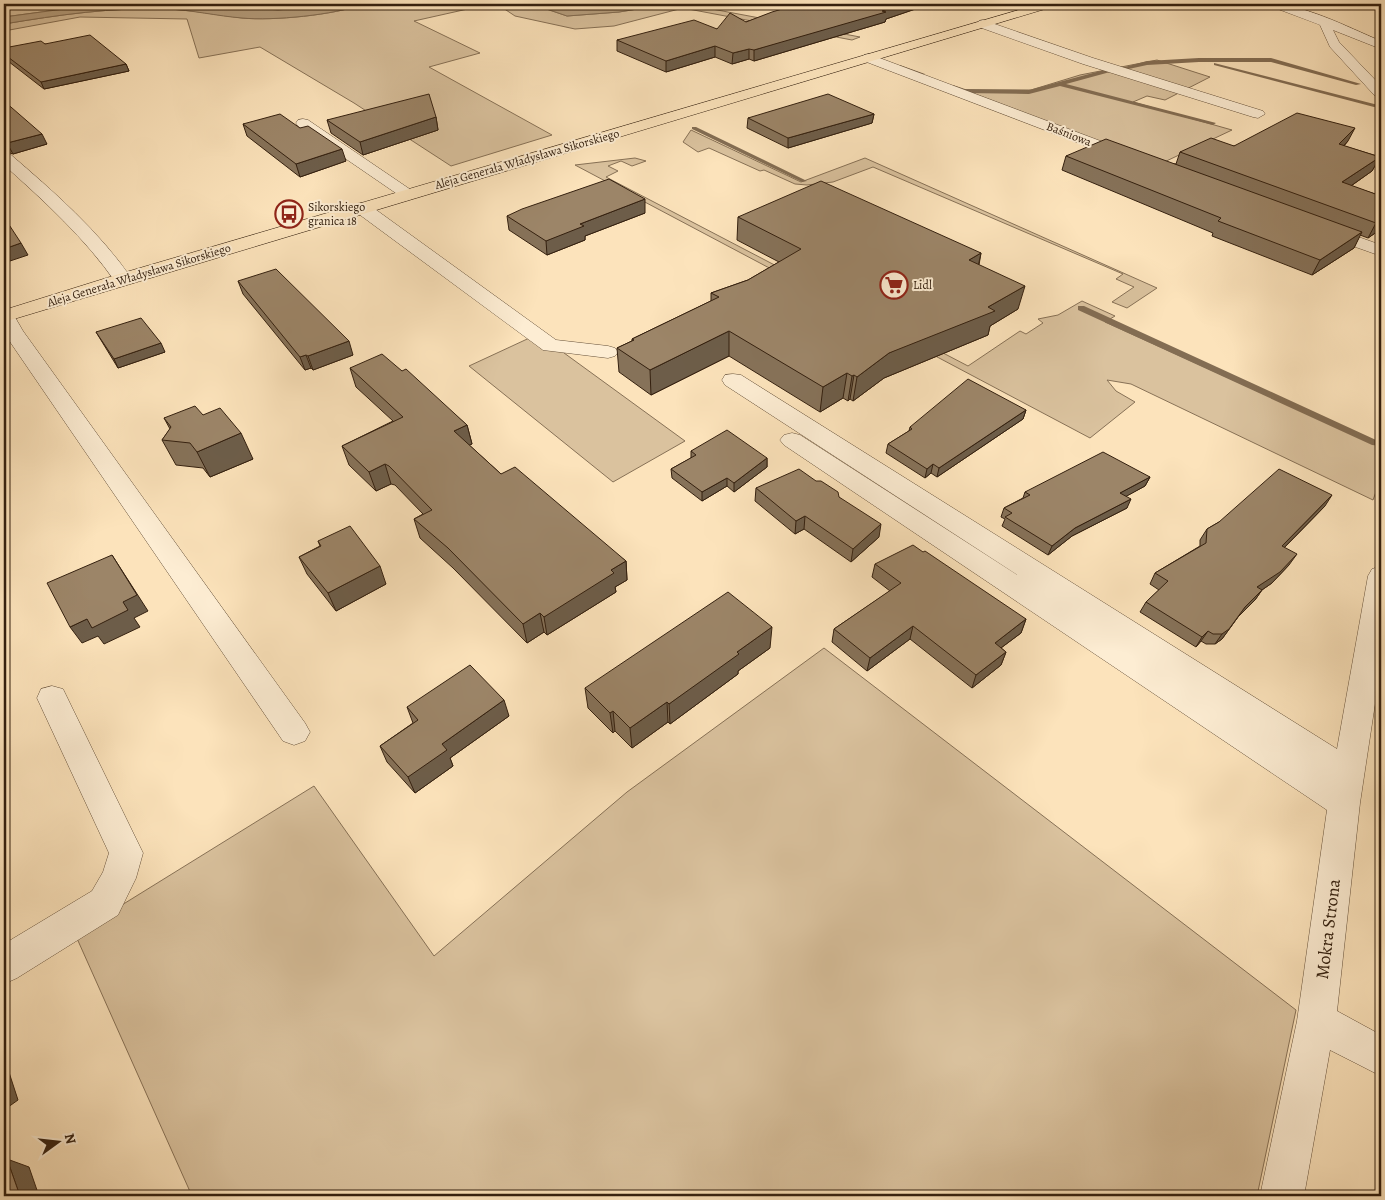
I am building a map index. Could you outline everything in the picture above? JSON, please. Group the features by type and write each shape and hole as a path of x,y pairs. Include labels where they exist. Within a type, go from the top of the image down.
{"main road":[{"name":"Aleja Generała Władysława Sikorskiego","path":"4,316 1051,4"}],"street":[{"path":"1270,4 1381,45"},
{"path":"990,8 1014,15"},
{"path":"983,24 1088,61 1258,114"},
{"path":"1330,25 1325,26 1334,44 1381,94"},
{"name":"Baśniowa","path":"869,58 1147,164"},
{"path":"303,123 409,194"},
{"path":"4,157 36,185 107,256 123,279"},
{"path":"362,208 550,346 608,352"},
{"path":"1304,222 1381,252"},
{"path":"4,316 13,332 294,732"},
{"path":"733,380 1347,788"},
{"path":"764,421 1347,788"},
{"name":"Mokra Strona","path":"1282,1196 1316,1021 1347,788 1375,662 1381,576"},
{"path":"4,965 105,902 119,878 126,853 52,698"},
{"path":"1316,1021 1381,1056"}],"shaded area":[{"path":"4,4 101,4 4,17"},
{"path":"101,4 215,4 278,10 336,4 363,4 321,14 287,18 255,19 176,10 126,9 85,12 4,24 4,17"},
{"path":"215,4 336,4 278,10"},
{"path":"363,4 490,4 414,21 480,53 429,67 552,135 451,166 354,103 260,47 199,58 187,19 80,17 4,31 4,24 105,10 167,9 242,18 270,19 321,14"},
{"path":"497,4 532,4 567,16 619,12 649,7 653,4 711,4 708,5 712,9 860,37 852,40 683,8 614,26 575,29 515,16"},
{"path":"532,4 594,8 653,4 650,7 619,12 567,16"},
{"path":"1157,60 1210,77 1165,100 1147,96 1133,102 1232,130 1160,164 964,90 1031,90 1080,75"},
{"path":"691,130 801,182 865,158 1157,288 1127,308 1112,302 1134,287 1116,279 1123,274 873,167 833,182 807,185 795,184 764,170 760,171 709,148 698,152 683,142"},
{"path":"635,158 646,161 632,166 621,161 608,166 618,171 606,177 968,366 1020,331 1026,334 1043,323 1038,319 1058,315 1082,301 1115,316 1105,322 1381,447 1381,478 1373,500 1131,384 1107,380 1116,391 1135,402 1090,438 575,165"},
{"path":"538,334 685,441 613,482 469,366"},
{"path":"824,648 1296,1010 1257,1196 192,1196 75,934 314,786 434,956 627,792"}],"building":[{"path":"799,4 903,4 882,11 886,12 754,50 749,49 733,53 715,46 666,61 617,40 694,20 717,29 730,13 746,22"},
{"path":"90,35 126,64 41,82 4,54 4,48 41,41 45,44"},
{"path":"429,94 436,117 360,142 327,120"},
{"path":"828,94 874,114 788,138 748,118"},
{"path":"4,101 42,134 7,143 4,142"},
{"path":"1297,113 1355,128 1339,144 1380,157 1342,182 1381,196 1381,220 1376,223 1180,152 1211,138 1234,146"},
{"path":"280,114 300,128 308,126 342,149 296,164 243,124"},
{"path":"1106,139 1362,232 1320,260 1218,221 1221,218 1066,156"},
{"path":"609,179 645,199 580,224 584,226 546,241 507,216 522,209"},
{"path":"821,181 981,253 969,260 1025,286 988,307 995,311 889,353 857,377 847,373 823,387 729,331 650,370 617,348 719,297 711,293 748,280 801,249 738,217"},
{"path":"4,217 21,243 4,249"},
{"path":"276,269 349,341 308,356 300,357 238,281"},
{"path":"141,318 161,343 114,359 96,332"},
{"path":"382,354 402,371 406,369 467,425 454,431 501,474 515,467 626,561 611,570 614,573 544,617 540,613 523,624 448,548 414,519 432,510 389,466 385,464 369,472 342,446 403,417 350,368"},
{"path":"968,379 1026,410 939,468 933,464 927,469 888,444 912,429 910,427"},
{"path":"195,406 203,415 220,408 241,433 197,452 190,443 162,440 171,427 164,418"},
{"path":"727,430 767,458 734,483 727,478 702,492 671,469 696,455 691,451"},
{"path":"1103,452 1150,477 1120,493 1131,499 1075,528 1052,546 1005,517 1012,513 1004,508 1030,495 1025,492"},
{"path":"799,469 816,481 821,481 838,492 839,497 881,524 853,549 805,516 796,521 756,488"},
{"path":"1279,469 1332,495 1282,546 1297,554 1280,572 1257,587 1262,590 1245,607 1229,629 1222,634 1213,634 1208,631 1202,637 1146,602 1168,581 1155,573 1206,543 1207,529 1219,522"},
{"path":"350,526 380,566 328,593 299,557 321,546 318,541"},
{"path":"913,545 923,552 925,551 1026,619 995,643 1006,652 976,675 913,626 870,658 834,629 901,583 875,564"},
{"path":"112,555 137,595 123,602 128,610 92,628 87,619 70,627 47,583"},
{"path":"728,592 772,627 737,652 739,654 669,704 667,702 630,728 613,711 610,713 585,688"},
{"path":"470,665 504,700 442,744 447,750 408,777 380,746 418,720 407,707"},
{"path":"7,1159 20,1196 4,1196 4,1161"}],"waterway":[{"path":"1124,68 1147,63 1199,60 1271,60 1358,84"},
{"path":"1216,64 1376,106"},
{"path":"902,66 922,74"},
{"path":"953,87 964,91 1029,92 1108,71"},
{"path":"1060,84 1213,123"},
{"path":"694,128 804,181"},
{"path":"1081,308 1375,443 1381,443"}],"place":[{"name":"Sikorskiego granica 18","path":"289,214"},
{"name":"Lidl","path":"894,285"}]}
